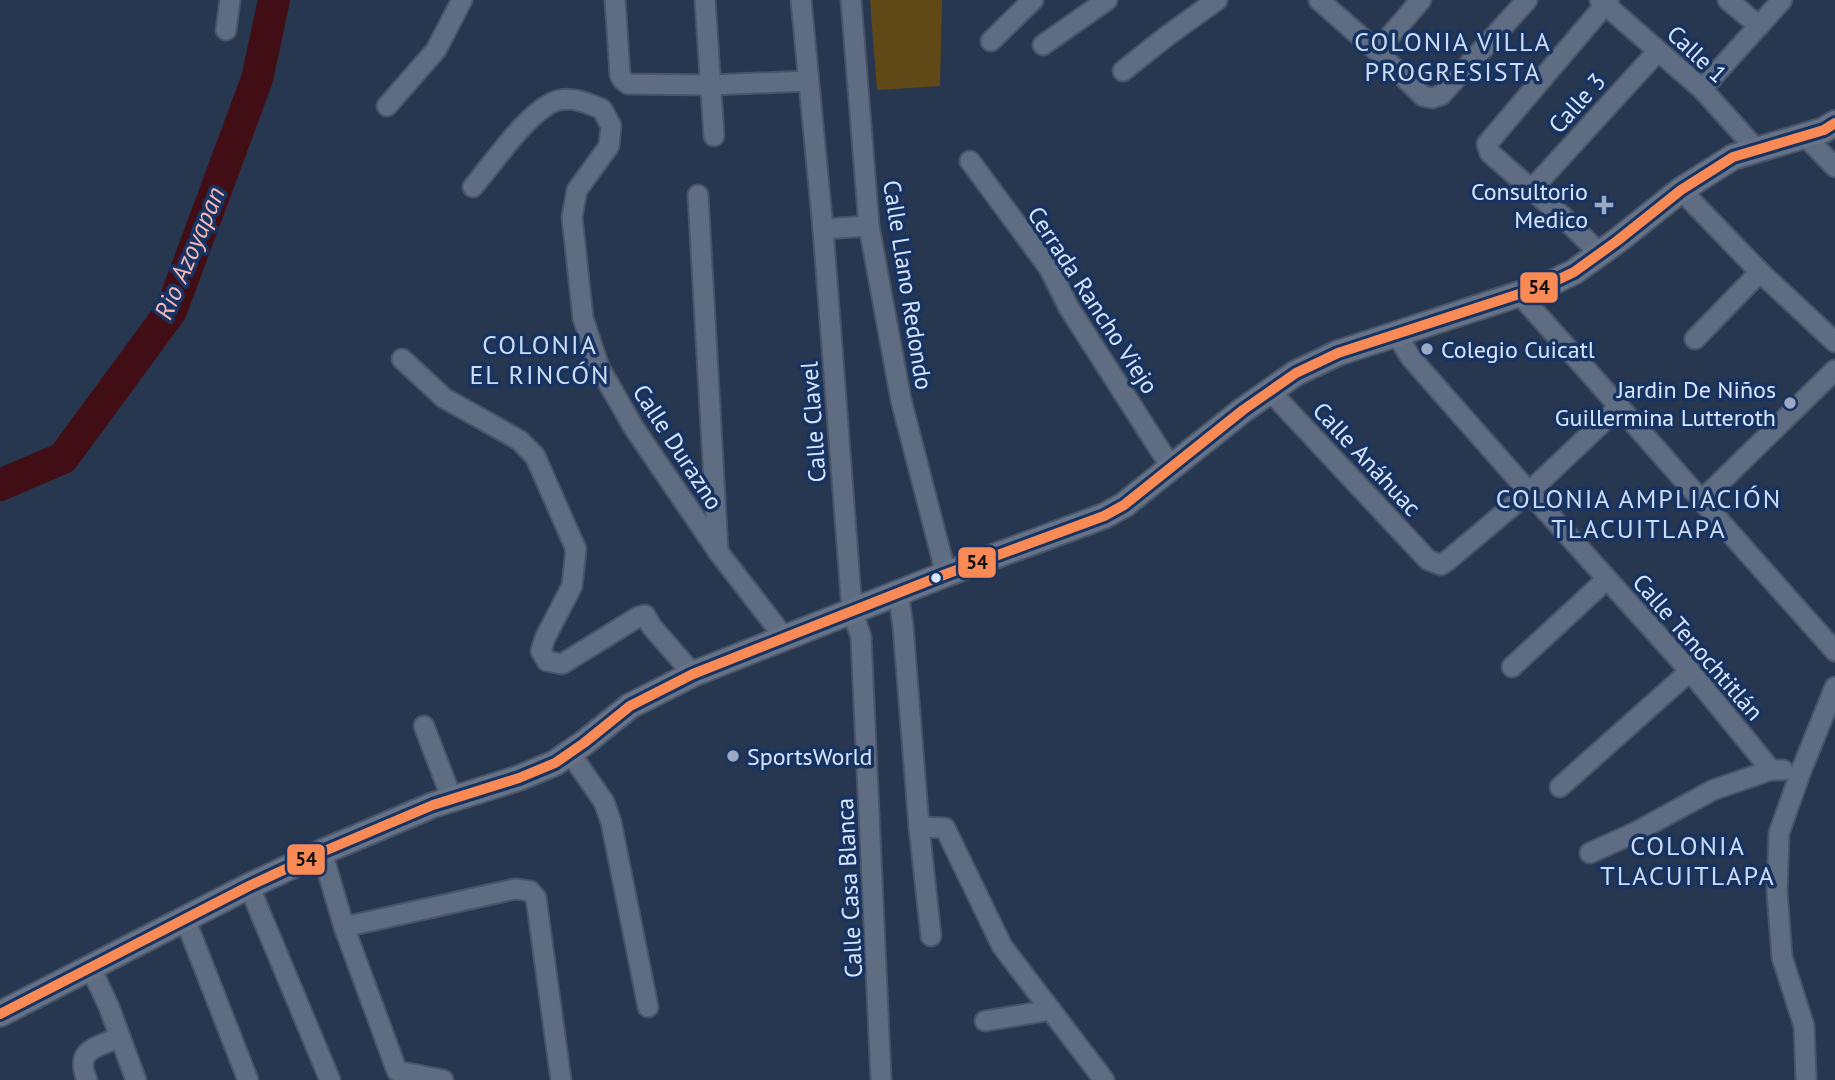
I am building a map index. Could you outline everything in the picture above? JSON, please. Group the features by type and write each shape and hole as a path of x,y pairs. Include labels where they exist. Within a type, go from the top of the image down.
{"main road":[{"path":"0,1014 249,886 322,852 401,818 541,769 570,753 630,706 693,674 898,592 1104,516 1124,505 1243,410 1315,364 1338,353 1547,285 1574,272 1681,190 1732,157 1824,130 1835,123"}],"street":[{"path":"226,30 230,0"},
{"path":"387,106 436,50 462,0"},
{"path":"615,0 620,75 628,84 711,85 808,81"},
{"path":"705,0 714,136"},
{"path":"802,0 823,229 869,226"},
{"name":"Calle Llano Redondo","path":"850,0 869,226 901,401 946,574"},
{"path":"991,41 1033,0"},
{"path":"1043,45 1107,0"},
{"path":"1123,71 1217,0"},
{"path":"1319,0 1423,96 1432,98 1441,95 1527,0"},
{"path":"1377,51 1421,0"},
{"path":"1728,0 1759,26"},
{"path":"1702,89 1782,0"},
{"path":"1600,253 1490,153 1487,144 1605,2"},
{"name":"Calle 1","path":"1605,2 1702,89 1756,149"},
{"name":"Calle 3","path":"1532,189 1658,51"},
{"name":"Calle Durazno","path":"473,187 528,120 545,106 561,100 571,100 602,109 611,126 609,146 577,190 572,217 583,318 599,367 634,428 719,553 784,637"},
{"path":"1805,136 1835,167"},
{"name":"Cerrada Rancho Viejo","path":"970,161 1049,268 1069,308 1171,467"},
{"path":"1681,190 1760,272 1835,342"},
{"path":"698,195 719,553"},
{"name":"Calle Clavel","path":"823,229 852,610"},
{"path":"1695,339 1760,272"},
{"path":"1520,295 1835,650"},
{"name":"Calle Tenochtitlán","path":"1396,334 1411,358 1689,671 1771,770"},
{"path":"402,359 444,398 519,440 535,456 576,549 572,586 541,651 547,661 562,664 645,615 652,627 693,674"},
{"path":"1701,501 1835,370"},
{"name":"Calle Anáhuac","path":"1270,391 1427,560 1441,565 1529,492"},
{"path":"1529,492 1620,406"},
{"path":"1512,667 1607,579"},
{"path":"898,592 931,936"},
{"name":"Calle Casa Blanca","path":"852,610 861,637 881,1080"},
{"path":"1560,787 1689,671"},
{"path":"1806,1080 1804,1026 1782,957 1777,892 1779,833 1835,687"},
{"path":"424,726 452,799"},
{"path":"570,753 604,802 611,822 648,1007"},
{"path":"1590,853 1634,833 1713,790 1771,770 1801,771"},
{"path":"919,827 945,828 1002,946 1104,1080"},
{"path":"322,852 344,927 397,1071 443,1080"},
{"path":"249,886 330,1080"},
{"path":"344,927 515,888 530,891 536,898 561,1080"},
{"path":"185,919 248,1080"},
{"path":"91,968 136,1080"},
{"path":"985,1021 1051,1010"},
{"path":"87,1080 82,1060 87,1052 120,1037"}],"shaded area":[{"path":"870,0 942,0 940,86 877,90"}],"waterway":[{"name":"Rio Azoyapan","path":"0,485 63,458 171,311 257,79 274,0"}],"transit line":[{"name":"54","path":"0,1014 249,886 322,852 433,805 519,778 555,763 630,706 693,674 946,574 1104,516 1124,505 1243,410 1296,373 1338,353 1547,285 1574,272 1681,190 1733,157 1824,130 1835,123"}],"place":[{"name":"Consultorio Medico","path":"1604,205"},
{"name":"Colegio Cuicatl","path":"1427,349"},
{"name":"Jardin De Niños Guillermina Lutteroth","path":"1790,403"},
{"name":"SportsWorld","path":"733,756"}],"district":[{"name":"COLONIA VILLA PROGRESISTA","path":"1453,56"},
{"name":"COLONIA EL RINCÓN","path":"540,359"},
{"name":"COLONIA AMPLIACIÓN TLACUITLAPA","path":"1639,513"},
{"name":"COLONIA TLACUITLAPA","path":"1688,860"}]}
